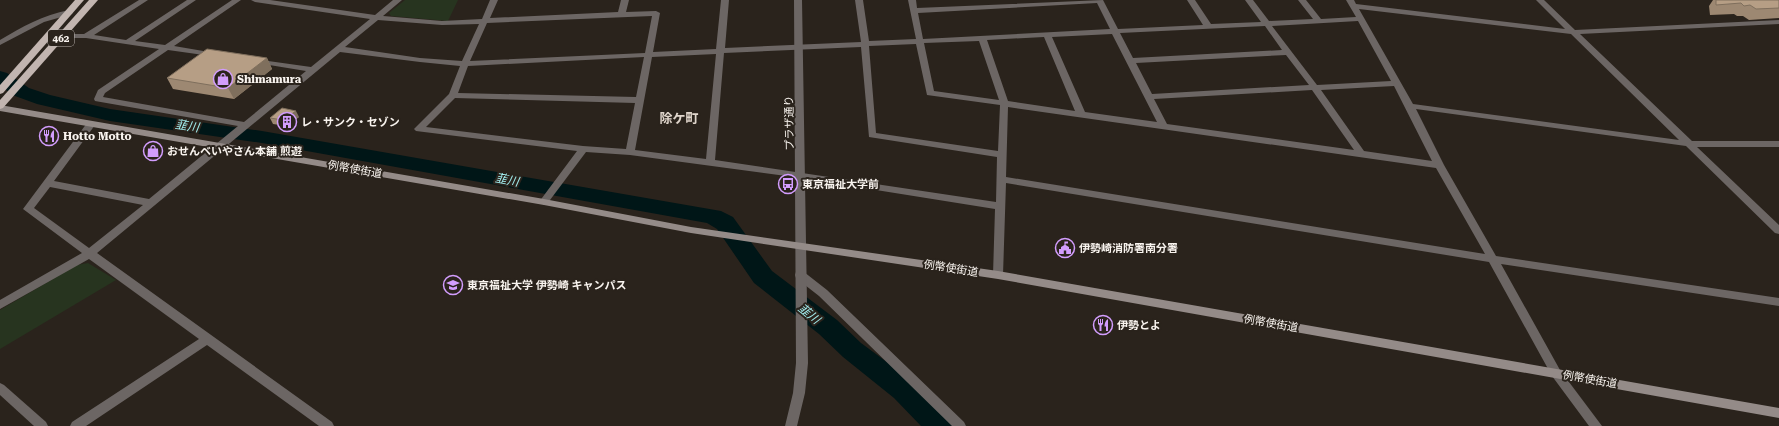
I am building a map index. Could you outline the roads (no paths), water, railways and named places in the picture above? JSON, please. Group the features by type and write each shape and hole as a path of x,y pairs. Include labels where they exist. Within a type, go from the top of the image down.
{"highway":[{"name":"462","path":"22,74 69,12 80,0"},
{"name":"462","path":"0,107 5,90 63,36 94,0"}],"main road":[{"name":"例幣使街道","path":"0,107 90,125 222,145 709,233 761,239 998,275 1779,413"}],"street":[{"path":"86,36 144,0"},
{"path":"128,42 192,0"},
{"path":"238,0 101,92 98,99 246,125"},
{"path":"255,0 377,18 442,23 656,13 630,152"},
{"path":"0,305 89,254 312,70 340,50 398,0"},
{"path":"494,0 465,64 453,95 419,128 583,148 630,152 801,175 1000,206"},
{"path":"622,14 625,0"},
{"path":"710,163 725,0"},
{"name":"プラザ通り","path":"791,426 799,393 802,363 800,294 801,175 798,0"},
{"path":"859,0 865,43 872,135 1003,155"},
{"path":"912,0 930,93 1439,165"},
{"path":"914,11 1100,0 1163,125"},
{"path":"1191,0 1208,26"},
{"path":"1249,0 1315,88 1361,154"},
{"path":"1302,0 1319,21"},
{"path":"1540,0 1779,231"},
{"path":"1352,3 1573,32 1779,22"},
{"path":"1352,3 1410,106 1439,165 1556,373 1596,426"},
{"path":"0,43 54,14 69,12"},
{"path":"340,50 465,64 1360,19"},
{"path":"1047,34 1080,114"},
{"path":"63,36 86,36 221,56"},
{"path":"982,37 1004,103 998,275"},
{"path":"1131,61 1288,52"},
{"path":"251,61 312,70"},
{"path":"1149,97 1397,83"},
{"path":"453,95 639,100"},
{"path":"1410,106 1690,144 1779,144"},
{"path":"90,125 28,209 328,426"},
{"path":"544,202 583,148"},
{"path":"1001,179 1493,259 1779,302"},
{"path":"47,183 152,203"},
{"path":"800,275 823,292 960,426"},
{"path":"76,426 207,339"},
{"path":"0,388 42,426"}],"waterway":[{"name":"韮川","path":"0,77 22,92 44,100 110,115 262,137 713,216 725,223 763,277 828,327 852,350 904,390 939,426"}],"place":[{"name":"Shimamura","path":"223,79"},
{"name":"レ・サンク・セゾン","path":"287,122"},
{"name":"Hotto Motto","path":"49,136"},
{"name":"おせんベいやさん本舗 煎遊","path":"153,151"},
{"name":"東京福祉大学前","path":"788,184"},
{"name":"伊勢崎消防署南分署","path":"1065,248"},
{"name":"東京福祉大学 伊勢崎 キャンパス","path":"453,285"},
{"name":"伊勢とよ","path":"1103,325"}],"district":[{"name":"除ケ町","path":"679,118"}]}
